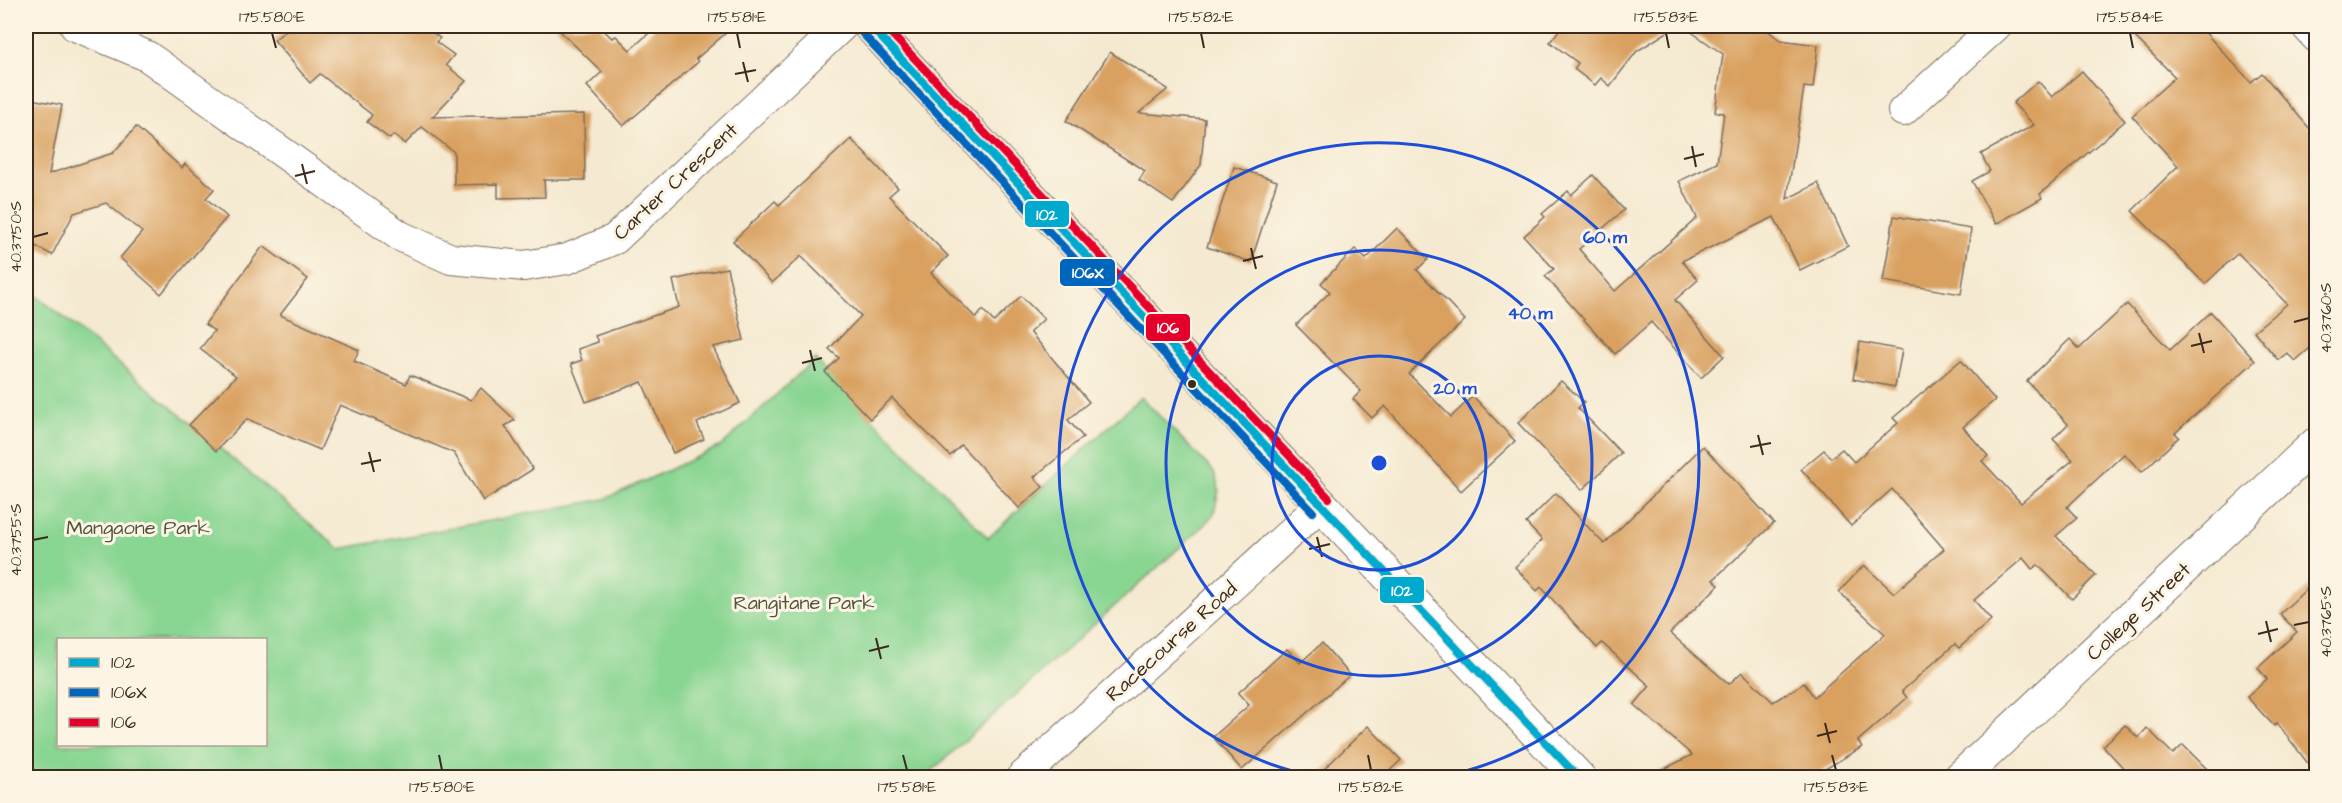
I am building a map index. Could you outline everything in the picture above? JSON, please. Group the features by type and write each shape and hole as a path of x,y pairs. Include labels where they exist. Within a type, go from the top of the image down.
{"main road":[{"path":"870,26 1579,777"},
{"name":"College Street","path":"1960,777 2316,444"}],"street":[{"name":"Carter Crescent","path":"75,26 147,56 400,236 451,259 524,266 567,259 615,240 842,26"},
{"path":"1903,111 1996,26"},
{"path":"2306,26 2316,37"},
{"name":"Racecourse Road","path":"1021,777 1321,505"}],"green space":[{"name":"Rangitane Park","path":"26,288 340,549 605,499 721,446 815,359 988,538 1141,397 1214,472 1219,489 1214,514 925,777 26,777"}],"building":[{"path":"291,26 423,26 440,38 436,42 454,55 446,65 466,81 432,117 584,114 585,180 544,180 545,197 498,198 498,184 454,185 454,152 422,127 405,144 393,135 390,139 367,122 372,115 320,74 310,83 274,40"},
{"path":"555,26 599,26 612,38 616,36 630,50 657,26 734,26 696,59 698,62 623,126 587,86 602,72"},
{"path":"1562,26 1677,26 1637,51 1610,86 1601,78 1595,85 1574,69 1578,63 1550,42"},
{"path":"1683,26 1762,26 1780,40 1818,45 1813,88 1804,87 1787,199 1818,183 1848,246 1800,270 1774,217 1682,261 1698,280 1675,300 1724,356 1701,378 1651,322 1615,354 1545,276 1554,269 1524,236 1545,217 1542,214 1568,191 1571,195 1593,175 1624,210 1579,249 1615,291 1697,218 1679,181 1717,163 1724,113 1715,112 1723,54"},
{"path":"2124,26 2199,26 2251,82 2262,73 2316,136 2316,343 2295,361 2287,353 2278,360 2254,331 2287,304 2238,253 2205,284 2132,211 2178,166 2132,116 2175,77"},
{"path":"1110,52 1168,89 1139,113 1205,119 1201,165 1173,203 1139,180 1145,171 1066,121"},
{"path":"2082,71 2125,121 2040,194 2042,198 1996,224 1972,181 1990,171 1981,154 2034,125 2013,103 2038,81 2052,97"},
{"path":"26,98 62,105 49,174 113,153 136,127 182,168 185,164 214,189 206,198 227,217 161,294 120,258 142,232 106,203 74,213 52,255 26,241"},
{"path":"851,139 898,188 889,196 948,256 931,273 976,318 983,310 994,322 1021,296 1044,319 1030,332 1089,402 1068,420 1083,437 1034,477 1043,487 1019,508 961,445 950,456 892,398 870,419 825,372 839,358 829,349 861,316 801,256 772,283 733,241 775,201 779,205"},
{"path":"1234,167 1277,181 1251,262 1207,247"},
{"path":"1894,216 1971,229 1961,294 1883,281"},
{"path":"1397,228 1428,259 1417,270 1465,320 1409,374 1451,417 1473,396 1515,441 1461,491 1385,406 1372,418 1353,399 1361,391 1296,325 1330,292 1321,283 1355,249 1366,259"},
{"path":"263,246 308,279 280,315 359,350 354,361 406,384 410,375 471,400 481,388 515,420 505,426 533,469 483,501 454,453 340,405 320,450 247,419 216,451 189,425 236,376 200,349 214,331 205,324"},
{"path":"727,268 744,340 713,347 740,403 697,423 704,439 673,453 642,382 586,402 571,364 582,360 578,349 598,342 595,336 679,307 673,280"},
{"path":"2127,304 2170,350 2211,312 2255,361 2175,433 2179,437 2142,472 2124,454 2067,507 2077,518 2056,536 2096,575 2072,599 2038,565 2032,569 2023,558 1974,600 1991,620 1959,648 1955,644 1902,691 1907,698 1858,741 1862,747 1812,777 1648,777 1692,755 1634,705 1650,686 1602,643 1597,648 1541,587 1537,591 1515,567 1542,540 1526,523 1556,493 1604,544 1703,446 1774,523 1713,580 1719,585 1670,633 1729,684 1742,672 1773,702 1804,683 1814,697 1885,634 1839,592 1864,565 1894,593 1944,549 1892,489 1851,526 1801,469 1824,450 1831,458 1842,449 1854,462 1898,423 1893,418 1961,360 1995,400 1963,427 1988,456 1982,461 2021,503 2073,460 2053,439 2068,424 2027,381 2070,339 2079,349"},
{"path":"1860,342 1902,350 1895,387 1853,379"},
{"path":"1561,381 1584,402 1578,408 1621,453 1582,490 1518,423"},
{"path":"2316,580 2316,774 2277,723 2274,726 2247,697 2267,679 2258,668 2297,632 2280,614"},
{"path":"1322,643 1350,675 1242,770 1213,737 1249,705 1238,693 1287,649 1300,663"},
{"path":"2125,725 2138,738 2147,728 2173,754 2183,745 2215,777 2132,777 2103,746"},
{"path":"1368,726 1401,760 1383,777 1316,777"}],"transit line":[{"name":"102","path":"870,26 1579,778"},
{"name":"106","path":"884,26 1329,498"},
{"name":"106X","path":"862,33 1313,512"}],"park label":[{"name":"Mangaone Park","path":"138,527"}]}
